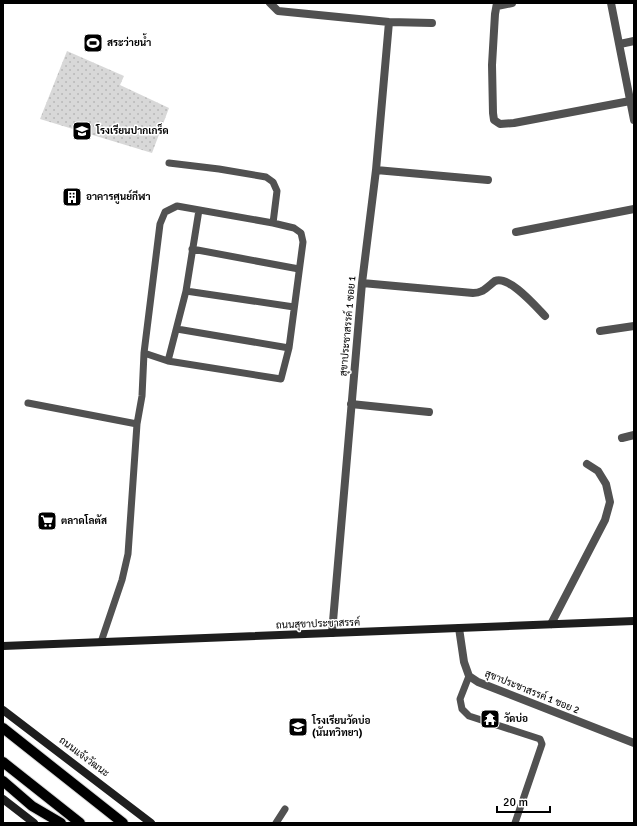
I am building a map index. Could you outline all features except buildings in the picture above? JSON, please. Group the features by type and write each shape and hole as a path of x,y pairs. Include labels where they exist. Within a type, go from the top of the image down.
{"main road":[{"path":"3,728 123,823"},
{"path":"3,762 80,823"},
{"path":"3,781 32,806 61,823"}],"street":[{"path":"270,3 278,11 388,22 432,23"},
{"path":"512,3 497,5 495,14 492,65 494,120 500,124 514,123 630,101"},
{"path":"611,3 634,120"},
{"name":"สุขาประชาสรรค์ 1 ซอย 1","path":"332,633 362,283 376,170 388,22"},
{"path":"620,44 634,41"},
{"path":"376,170 488,180"},
{"path":"516,232 634,209"},
{"path":"362,283 473,294 483,291 496,281 504,281 510,283 532,302 545,316"},
{"path":"600,331 634,326"},
{"path":"351,404 429,412"},
{"path":"622,438 634,435"},
{"path":"551,624 605,520 610,502 606,484 598,470 587,464"},
{"name":"ถนนสุขาประชาสรรค์","path":"3,646 634,621"},
{"name":"สุขาประชาสรรค์ 1 ซอย 2","path":"459,628 464,662 469,676 478,682 634,743"},
{"name":"ถนนแจ้งวัฒนะ","path":"3,710 151,823"},
{"path":"3,799 34,823"}],"lane":[{"path":"169,163 219,169 266,177 273,182 277,191 273,223"},
{"path":"101,642 122,580 128,554 137,424 142,396 144,353 160,224 165,212 177,206 273,223 294,228 301,233 303,242 289,348 281,379 168,361 144,353"},
{"path":"168,361 186,291 199,210"},
{"path":"192,249 299,269"},
{"path":"186,291 294,307"},
{"path":"177,329 289,348"},
{"path":"28,403 137,424"},
{"path":"469,676 460,699 462,709 469,716 540,739 542,744 515,823"},
{"path":"276,823 285,809"}],"shaded area":[{"path":"67,51 124,76 120,85 169,108 152,153 40,119"}],"place":[{"name":"สระว่ายน้ำ","path":"93,43"},
{"name":"โรงเรียนปากเกร็ด","path":"82,131"},
{"name":"อาคารศูนย์กีฬา","path":"72,197"},
{"name":"ตลาดโลตัส","path":"47,521"},
{"name":"วัดบ่อ","path":"490,719"},
{"name":"โรงเรียนวัดบ่อ (นันทวิทยา)","path":"298,727"}]}
